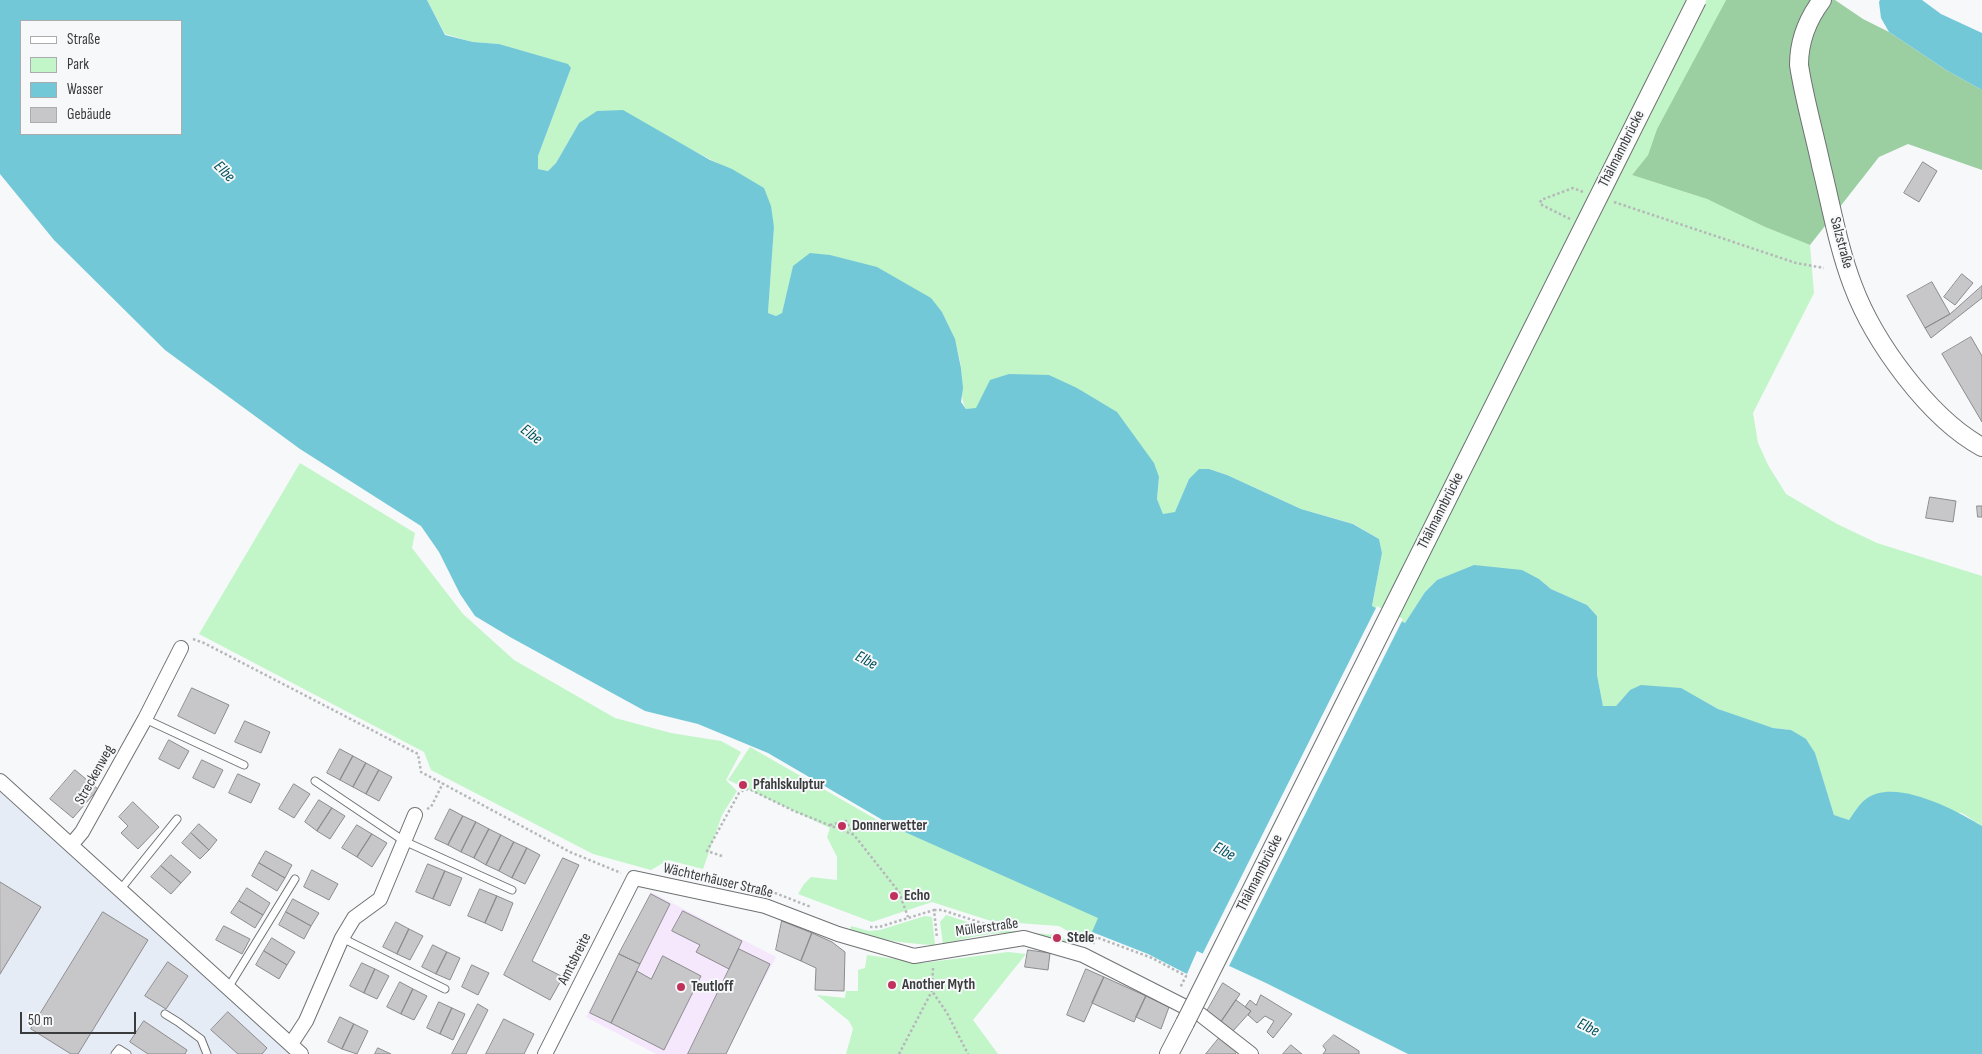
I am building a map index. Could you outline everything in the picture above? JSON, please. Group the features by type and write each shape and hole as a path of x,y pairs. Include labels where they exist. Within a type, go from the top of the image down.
{"street":[{"name":"Thälmannbrücke","path":"1169,1054 1697,0"},
{"name":"Salzstraße","path":"1822,0 1807,23 1799,52 1799,65 1836,228 1853,286 1870,322 1916,389 1955,428 1982,446"},
{"name":"Streckenweg","path":"71,845 82,832 146,719 181,648"},
{"path":"0,780 301,1054"},
{"path":"291,1044 306,1021 342,938 354,918 380,899 416,815"},
{"name":"Wächterhäuser Straße","path":"634,878 765,906 794,918"},
{"name":"Amtsbreite","path":"545,1054 634,878"},
{"name":"Müllerstraße","path":"794,918 838,934 914,956 1024,938 1083,955 1200,1015 1251,1054"}],"lane":[{"path":"146,719 244,765"},
{"path":"315,781 404,841 512,890"},
{"path":"120,890 177,819"},
{"path":"228,988 295,879"},
{"path":"342,938 445,989"},
{"path":"165,1014 201,1040 207,1054"},
{"path":"115,1054 118,1049 127,1054"}],"path":[{"path":"1574,220 1540,204 1541,200 1573,188 1591,194"},
{"path":"1609,200 1796,263 1824,268"},
{"path":"181,648 190,638 204,643 418,754 421,772 570,852 634,878"},
{"path":"416,815 431,807 443,783"},
{"path":"722,856 707,851 739,793 745,790 752,790 794,811 854,834"},
{"path":"828,825 846,820 854,834 898,892 908,917"},
{"path":"770,891 813,907"},
{"path":"864,927 878,927 934,910 938,952 932,971 932,991 899,1054"},
{"path":"1092,949 1096,937 1152,958 1186,976 1173,1001"},
{"path":"932,991 947,1013 968,1054"}],"shaded area":[{"path":"0,785 290,1054 0,1054"},
{"name":"Teutloff","path":"651,892 776,957 725,1054 656,1054 586,1017"}],"green space":[{"path":"427,0 1726,0 1657,129 1648,155 1632,175 1707,199 1765,227 1810,245 1814,293 1753,413 1758,443 1768,465 1786,494 1837,524 1877,543 1982,576 1982,826 1962,813 1857,808 1849,820 1834,815 1815,754 1791,730 1773,728 1749,721 1718,709 1702,700 1630,690 1616,706 1603,706 1597,675 1597,616 1587,605 1551,589 1539,579 1453,574 1437,580 1425,592 1405,623 1372,607 1382,553 1379,539 1354,524 1301,509 1227,475 1209,469 1189,479 1175,513 1163,514 1157,499 1159,477 976,409 966,409 962,394 961,367 958,352 942,312 793,267 782,313 776,316 768,313 774,227 764,188 670,138 579,123 556,163 548,171 538,169 538,156 571,68 499,44 473,42 445,34"},
{"path":"1726,0 1835,0 1863,19 1889,32 1946,70 1982,90 1982,170 1908,144 1879,157 1810,245 1765,227 1707,199 1632,175 1648,155 1657,129"},
{"path":"300,463 415,533 412,548 463,614 514,660 615,718 671,733 721,741 741,752 726,780 737,791 722,815 703,869 668,860 651,870 593,854 431,770 424,752 199,634"},
{"path":"750,747 879,821 1105,917 1090,944 1059,926 991,921 932,902 872,922 798,894 811,877 837,880 837,857 827,837 830,828 728,780"},
{"path":"946,915 989,929 1056,935 1081,949 1017,933 996,933 943,944 940,922"},
{"path":"925,916 932,917 935,945 892,941 850,931 851,926 869,931 880,930"},
{"path":"1008,952 1026,954 973,1020 998,1054 846,1054 853,1029 849,1021 817,995 845,998 846,991 858,991 858,970 865,968 867,955 923,963"}],"water":[{"name":"Elbe","path":"0,0 427,0 445,35 473,42 499,44 568,64 571,68 538,156 538,169 548,171 556,163 579,123 597,111 623,110 710,160 732,169 764,188 771,206 774,227 768,313 776,316 782,313 793,266 810,253 830,255 877,267 931,298 942,312 955,339 963,388 961,402 966,409 976,408 990,380 1009,374 1049,375 1077,388 1117,412 1154,463 1159,477 1157,499 1163,514 1175,512 1189,479 1199,469 1209,469 1227,475 1301,509 1353,524 1379,539 1382,553 1372,606 1405,623 1425,592 1437,580 1474,565 1522,570 1539,579 1551,589 1587,605 1597,616 1597,675 1603,706 1616,706 1630,690 1641,685 1681,688 1718,709 1773,728 1791,730 1806,739 1815,753 1834,815 1849,820 1866,799 1878,793 1892,792 1925,798 1957,812 1982,826 1982,1054 1408,1054 1266,983 1197,951 1187,974 1148,954 1092,932 1098,918 898,829 768,753 698,724 645,711 475,616 460,594 439,552 421,526 300,449 165,350 54,240 0,174"},
{"path":"1880,0 1922,0 1941,14 1982,33 1982,90 1946,70 1889,32 1881,18"}],"pier":[{"path":"1377,606 1403,619 1228,968 1202,955"}],"building":[{"path":"1923,162 1937,171 1919,202 1904,193"},
{"path":"1962,274 1973,283 1955,305 1944,297"},
{"path":"1932,282 1950,314 1925,328 1907,296"},
{"path":"1982,286 1982,298 1931,338 1925,328 1950,314"},
{"path":"1971,337 1982,356 1982,422 1942,354"},
{"path":"1930,497 1956,501 1953,522 1926,518"},
{"path":"1977,506 1982,506 1982,517 1978,517"},
{"path":"192,688 229,705 215,734 178,716"},
{"path":"245,721 270,732 261,753 235,742"},
{"path":"169,740 189,751 179,769 159,759"},
{"path":"340,749 353,756 340,780 327,773"},
{"path":"353,756 366,763 353,787 340,780"},
{"path":"202,760 223,770 214,788 193,778"},
{"path":"366,763 379,770 366,794 353,787"},
{"path":"75,770 98,789 73,818 50,799"},
{"path":"379,770 392,777 379,801 366,794"},
{"path":"238,774 260,784 251,803 229,793"},
{"path":"294,784 310,794 294,818 279,809"},
{"path":"319,800 332,808 317,831 305,822"},
{"path":"133,802 159,827 138,849 121,833 128,826 119,817"},
{"path":"332,808 345,816 330,839 317,831"},
{"path":"450,809 463,816 448,845 435,839"},
{"path":"463,816 476,822 461,852 448,845"},
{"path":"476,822 489,829 474,858 461,852"},
{"path":"199,824 217,840 209,850 191,833"},
{"path":"357,825 372,834 357,857 342,848"},
{"path":"489,829 501,835 486,865 474,858"},
{"path":"191,833 209,850 200,859 182,843"},
{"path":"372,834 387,843 372,867 357,857"},
{"path":"501,835 514,842 499,871 486,865"},
{"path":"514,842 527,848 512,878 499,871"},
{"path":"527,848 540,855 525,884 512,878"},
{"path":"266,851 292,865 285,878 259,863"},
{"path":"171,855 191,872 181,883 161,866"},
{"path":"563,858 579,865 532,961 563,977 550,1000 504,975"},
{"path":"259,863 285,878 277,891 252,876"},
{"path":"428,864 445,871 433,899 416,892"},
{"path":"161,866 181,883 171,894 151,877"},
{"path":"312,870 338,884 329,900 304,887"},
{"path":"445,871 462,878 450,906 433,899"},
{"path":"0,882 41,907 0,974"},
{"path":"247,888 270,903 263,915 239,901"},
{"path":"480,889 497,896 485,923 468,916"},
{"path":"651,894 670,904 640,964 619,954"},
{"path":"497,896 513,903 502,931 485,923"},
{"path":"293,899 319,913 311,926 286,912"},
{"path":"239,901 263,915 255,928 231,913"},
{"path":"683,911 742,941 729,969 696,952 700,945 672,931"},
{"path":"103,912 148,940 78,1054 71,1054 31,1029"},
{"path":"286,912 311,926 304,939 279,925"},
{"path":"782,921 812,933 801,961 776,950"},
{"path":"396,922 409,929 397,954 383,947"},
{"path":"224,926 250,939 242,954 216,940"},
{"path":"409,929 423,936 410,960 397,954"},
{"path":"812,933 832,942 845,952 844,991 815,990 816,968 801,961"},
{"path":"272,938 295,952 287,965 264,951"},
{"path":"433,945 447,952 436,974 422,967"},
{"path":"739,949 770,964 726,1054 688,1054"},
{"path":"1028,950 1050,953 1048,970 1025,967"},
{"path":"264,951 287,965 279,979 256,965"},
{"path":"447,952 460,958 450,980 436,974"},
{"path":"619,954 640,964 611,1023 590,1013"},
{"path":"663,956 701,976 664,1050 611,1023 637,971 651,979"},
{"path":"168,962 188,976 166,1009 145,996"},
{"path":"362,963 375,969 364,993 350,986"},
{"path":"472,965 489,973 478,995 462,987"},
{"path":"375,969 389,976 377,999 364,993"},
{"path":"1086,969 1104,977 1084,1022 1067,1015"},
{"path":"1104,977 1146,996 1134,1022 1092,1003"},
{"path":"400,982 413,989 401,1014 387,1007"},
{"path":"1223,983 1240,994 1221,1022 1206,1013"},
{"path":"413,989 427,996 414,1020 401,1014"},
{"path":"1261,995 1292,1014 1273,1038 1267,1032 1274,1021 1265,1016 1257,1023 1248,1015 1251,1011 1245,1007 1250,1000 1256,1005"},
{"path":"1146,996 1169,1007 1161,1029 1136,1017"},
{"path":"1236,1000 1251,1011 1233,1031 1221,1022"},
{"path":"439,1002 452,1008 440,1034 427,1028"},
{"path":"478,1004 488,1010 466,1054 452,1054"},
{"path":"452,1008 465,1014 453,1040 440,1034"},
{"path":"228,1012 267,1048 262,1054 238,1054 211,1030"},
{"path":"340,1017 354,1024 342,1049 328,1042"},
{"path":"504,1019 534,1034 524,1054 486,1054"},
{"path":"144,1021 187,1050 185,1054 148,1054 130,1042"},
{"path":"354,1024 368,1031 357,1054 342,1049"},
{"path":"1334,1035 1359,1051 1359,1054 1323,1054 1326,1050 1323,1046"},
{"path":"1220,1037 1238,1051 1235,1054 1206,1054"},
{"path":"1291,1045 1302,1054 1283,1054"},
{"path":"378,1048 391,1054 375,1054"}],"place":[{"name":"Pfahlskulptur","path":"743,785"},
{"name":"Donnerwetter","path":"842,826"},
{"name":"Echo","path":"894,896"},
{"name":"Stele","path":"1057,938"},
{"name":"Another Myth","path":"892,985"},
{"name":"Teutloff","path":"681,987"}]}
